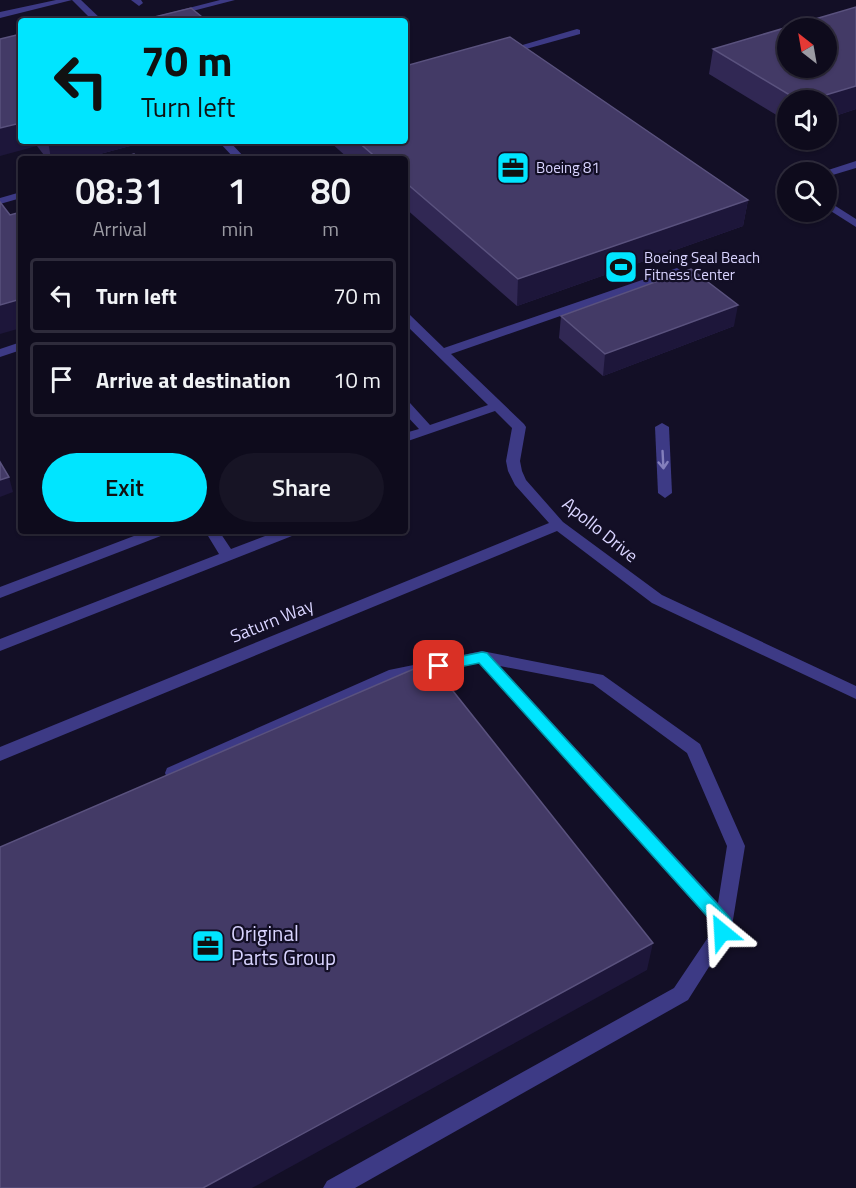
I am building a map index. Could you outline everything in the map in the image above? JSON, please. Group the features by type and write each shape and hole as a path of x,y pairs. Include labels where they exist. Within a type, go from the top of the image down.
{"street":[{"path":"0,15 68,0"},
{"path":"76,0 95,18"},
{"path":"156,18 231,0"},
{"path":"497,53 577,32"},
{"path":"226,144 238,156"},
{"path":"837,170 856,164"},
{"path":"0,201 18,196"},
{"path":"837,211 856,224"},
{"path":"442,353 677,272"},
{"name":"Apollo Drive","path":"408,320 519,427 513,461 520,482 558,525 657,599 856,693"},
{"path":"0,353 18,347"},
{"path":"408,437 497,406"},
{"path":"408,409 428,430"},
{"path":"662,427 665,493"},
{"name":"Saturn Way","path":"0,754 558,525"},
{"path":"0,594 153,534"},
{"path":"214,534 228,556"},
{"path":"0,645 284,534"},
{"path":"482,657 724,923"},
{"path":"160,778 396,674 482,657 597,679 694,749 736,846 722,932 681,994 334,1188"}],"building":[{"path":"856,7 856,86 837,92 781,90 713,49 777,30 777,78 837,78 837,18 819,18"},
{"path":"191,8 203,18 150,18"},
{"path":"18,35 18,124 0,128 0,39"},
{"path":"510,37 748,200 518,279 408,185 408,156 374,156 360,144 408,144 408,65"},
{"path":"0,202 10,215 18,213 18,300 0,305"},
{"path":"691,269 738,305 605,354 561,316"},
{"path":"0,462 9,477 0,480"},
{"path":"430,662 653,943 203,1188 0,1188 0,847"}],"place":[{"name":"Boeing 81","path":"513,168"},
{"name":"Boeing Seal Beach Fitness Center","path":"621,267"},
{"name":"Original Parts Group","path":"208,946"}],"route":[{"path":"439,666 482,657 724,923 722,932"}]}
